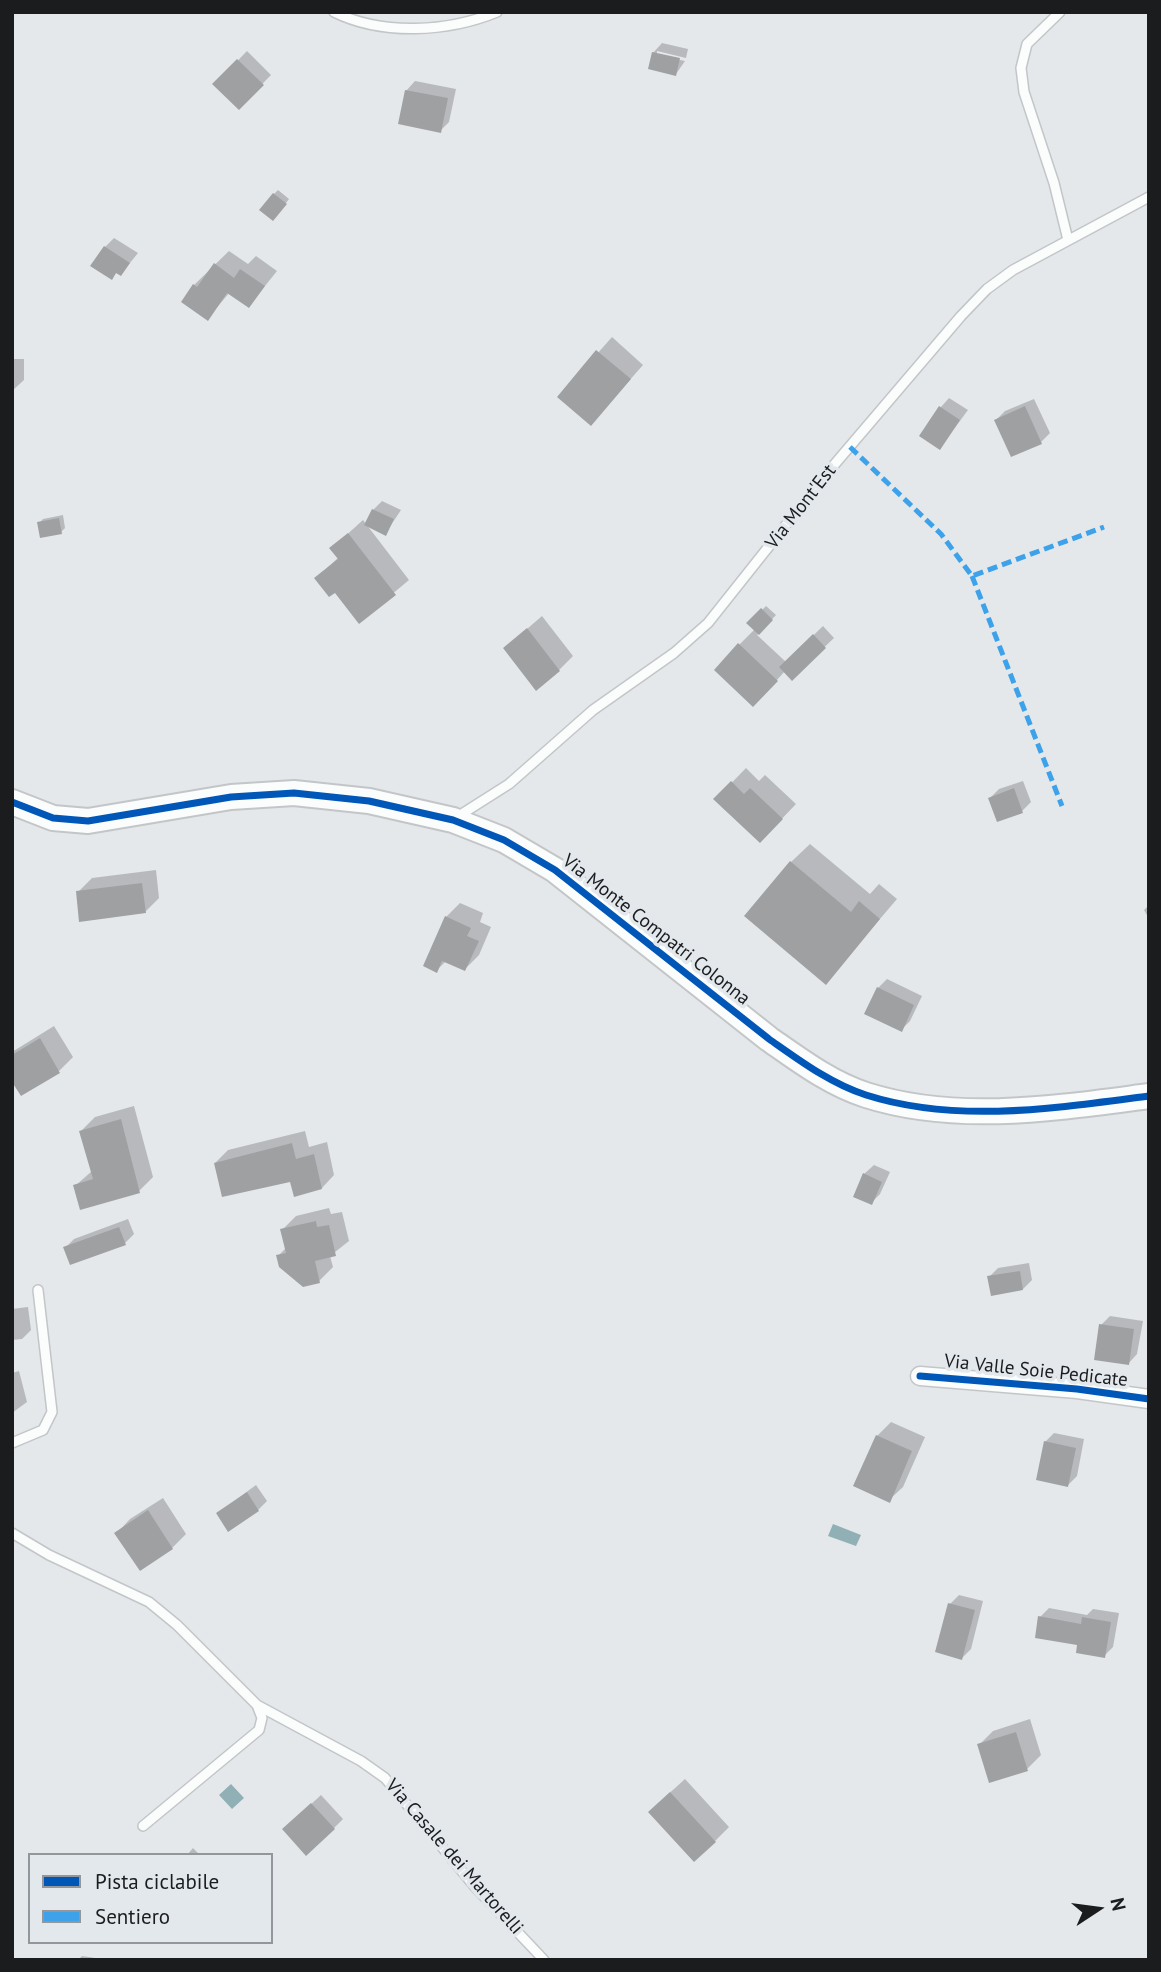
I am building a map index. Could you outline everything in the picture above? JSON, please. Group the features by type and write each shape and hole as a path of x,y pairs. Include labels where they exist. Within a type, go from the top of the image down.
{"street":[{"name":"Via Monte Compatri Colonna","path":"12,802 53,818 88,821 231,797 294,793 369,801 453,820 504,840 555,870 769,1039 804,1063 855,1091 900,1103 988,1111 1058,1107 1149,1096"},
{"name":"Via Valle Soie Pedicate","path":"920,1376 1077,1389 1149,1399"}],"lane":[{"path":"334,12 373,25 420,28 451,25 497,12"},
{"path":"1060,12 1033,34 1023,53 1021,68 1024,92 1054,183 1068,240"},
{"name":"Via Mont'Est","path":"453,820 509,784 593,710 699,632 725,604 810,494 961,316 1000,279 1149,197"},
{"path":"12,1443 43,1430 52,1412 38,1290"},
{"name":"Via Casale dei Martorelli","path":"12,1533 49,1555 149,1602 168,1617 257,1705 361,1761 385,1778 475,1888 544,1960"},
{"path":"143,1826 258,1730 262,1718 257,1705"}],"water":[{"path":"833,1524 861,1535 856,1546 828,1536"},
{"path":"231,1784 244,1798 232,1809 219,1795"}],"building":[{"path":"652,52 680,58 676,76 648,69"},
{"path":"237,59 264,85 239,110 212,84"},
{"path":"405,90 448,98 441,133 398,124"},
{"path":"273,193 287,204 273,221 259,210"},
{"path":"104,246 130,263 121,276 116,273 112,280 90,266"},
{"path":"214,263 234,278 240,269 265,286 249,308 227,293 208,321 181,302 193,284 197,287"},
{"path":"596,350 631,379 591,426 557,397"},
{"path":"939,406 960,420 940,450 919,436"},
{"path":"1025,406 1042,444 1011,457 994,420"},
{"path":"372,509 394,519 386,536 364,525"},
{"path":"59,518 62,534 40,538 37,522"},
{"path":"348,533 396,595 359,624 335,593 329,597 314,578 338,559 329,548"},
{"path":"761,608 773,620 759,635 746,623"},
{"path":"527,628 560,671 536,691 503,648"},
{"path":"813,634 826,648 792,681 779,667"},
{"path":"738,643 778,681 753,707 714,670"},
{"path":"731,781 744,794 750,788 783,819 760,843 713,799"},
{"path":"1014,788 1023,813 997,822 988,798"},
{"path":"790,861 851,912 859,901 880,919 826,985 744,916"},
{"path":"142,883 146,913 79,922 76,891"},
{"path":"445,916 471,928 467,936 479,941 465,971 442,961 437,973 423,966"},
{"path":"877,987 914,1005 902,1032 864,1014"},
{"path":"40,1038 60,1073 21,1096 12,1082 12,1055"},
{"path":"121,1119 140,1193 80,1210 73,1185 93,1179 79,1131"},
{"path":"292,1143 296,1159 314,1154 322,1189 294,1197 290,1182 222,1197 214,1163"},
{"path":"863,1173 882,1182 872,1205 853,1197"},
{"path":"316,1221 317,1227 329,1225 336,1256 315,1261 320,1283 303,1287 279,1267 276,1255 286,1253 280,1229"},
{"path":"119,1227 126,1245 70,1265 63,1247"},
{"path":"1020,1271 1023,1290 991,1296 987,1276"},
{"path":"1099,1324 1134,1329 1129,1365 1094,1360"},
{"path":"876,1435 912,1451 890,1503 853,1486"},
{"path":"1044,1441 1076,1448 1068,1487 1036,1480"},
{"path":"247,1492 259,1511 228,1532 216,1513"},
{"path":"148,1510 173,1549 140,1571 114,1533"},
{"path":"948,1603 975,1610 962,1660 935,1652"},
{"path":"1038,1616 1081,1624 1082,1617 1111,1622 1105,1658 1076,1653 1077,1645 1035,1638"},
{"path":"1016,1732 1028,1771 989,1783 977,1744"},
{"path":"670,1792 716,1842 694,1862 648,1812"},
{"path":"311,1803 335,1829 306,1856 282,1829"}],"marked path":[{"path":"850,447 941,534 972,576 1104,527"},
{"path":"972,576 1062,806"}],"cycle path":[{"path":"12,802 53,818 88,821 231,797 294,793 369,801 453,820 504,840 555,870 769,1039 840,1085 901,1104 971,1111 1043,1109 1149,1096"},
{"path":"920,1376 1077,1389 1149,1399"}]}
